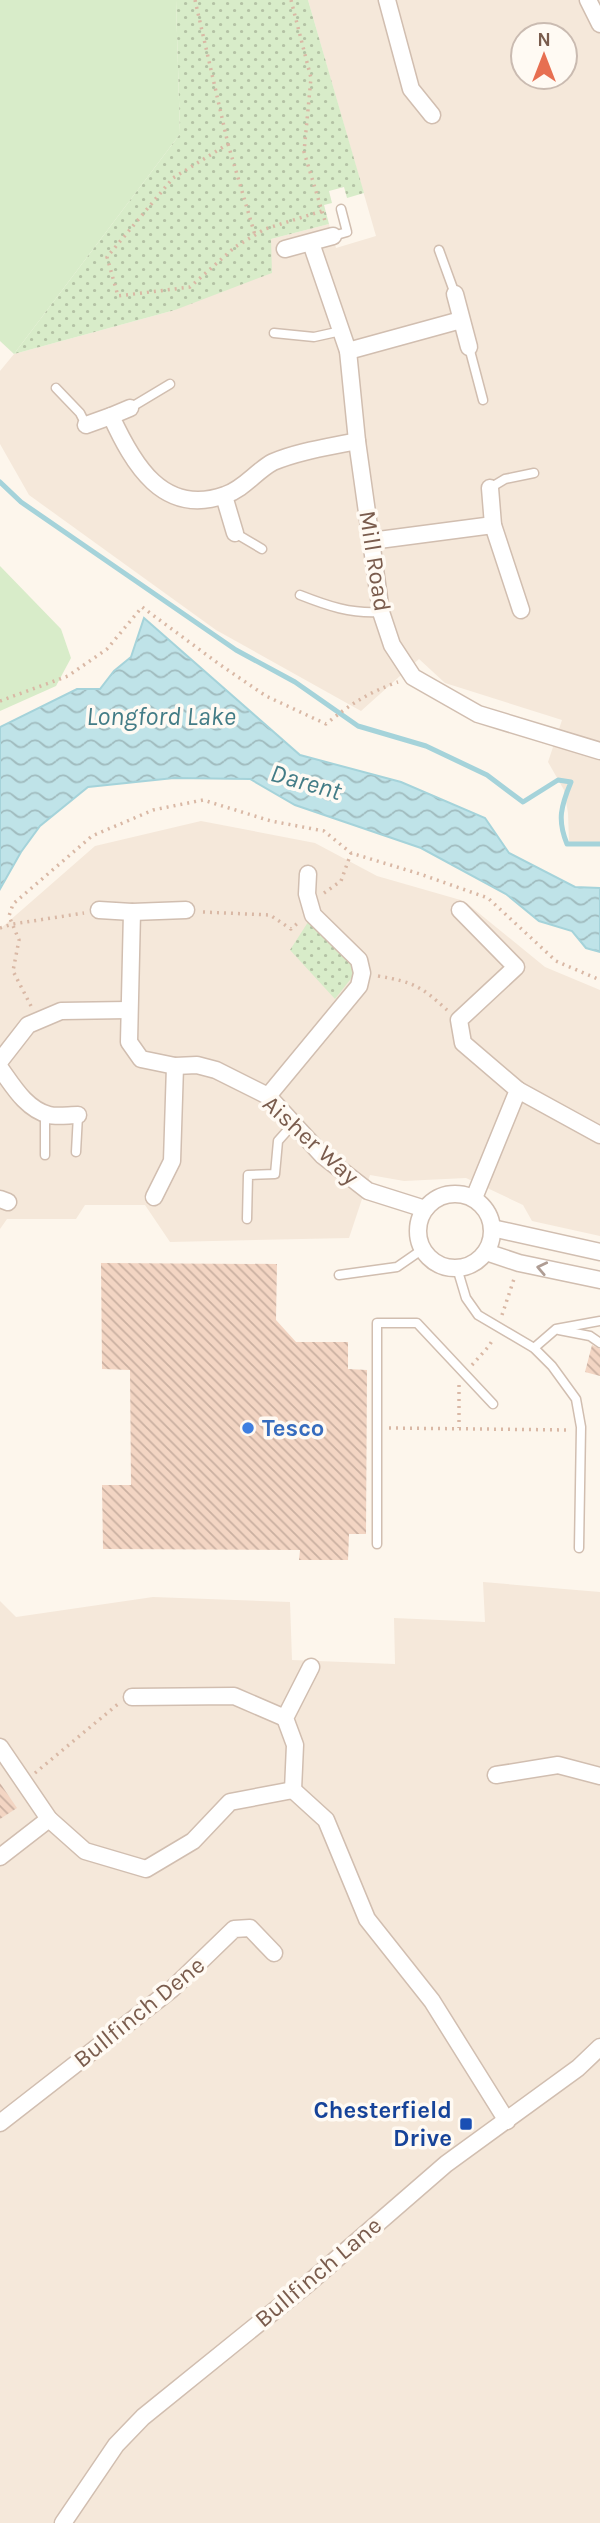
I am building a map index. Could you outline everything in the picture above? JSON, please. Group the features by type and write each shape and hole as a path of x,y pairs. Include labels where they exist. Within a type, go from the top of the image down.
{"street":[{"path":"387,0 411,89 432,115"},
{"path":"588,0 600,24"},
{"path":"285,249 332,237"},
{"name":"Mill Road","path":"311,243 348,351 380,612 392,645 413,677 478,714 600,751"},
{"path":"455,294 469,347"},
{"path":"348,351 461,320"},
{"path":"86,425 130,408"},
{"path":"111,416 127,453 149,480 185,501 224,496 244,485 270,464 289,456 357,441"},
{"path":"490,488 493,525 521,610"},
{"path":"224,496 235,533"},
{"path":"371,541 493,525"},
{"path":"268,1096 359,986 362,973 359,960 313,915 307,894 308,874"},
{"path":"99,910 186,911"},
{"path":"460,911 516,967 459,1020 463,1043 518,1090 600,1135"},
{"name":"Aisher Way","path":"132,912 129,1042 141,1059 216,1070 268,1096 323,1156 368,1191 425,1209"},
{"path":"0,1060 28,1025 61,1011 129,1010"},
{"path":"154,1197 179,1162 175,1066"},
{"path":"0,1068 22,1098 49,1115 78,1115"},
{"path":"474,1198 518,1090"},
{"path":"448,1194 474,1198 485,1209 492,1228 486,1252 471,1264 457,1268 439,1264 423,1249 418,1231 425,1209 436,1199 448,1194"},
{"path":"492,1228 600,1252"},
{"path":"486,1252 519,1263 600,1280"},
{"path":"285,1718 311,1667"},
{"path":"132,1697 234,1696 285,1718 295,1745 293,1790"},
{"path":"0,1747 50,1819 85,1851 146,1869 193,1841 230,1802 293,1790"},
{"path":"496,1775 558,1765 600,1776"},
{"path":"293,1790 326,1820 367,1919 432,2001 507,2121"},
{"path":"0,1857 50,1819"},
{"name":"Bullfinch Dene","path":"0,2123 172,1989 234,1929 250,1928 274,1953"},
{"name":"Bullfinch Lane","path":"63,2523 116,2445 143,2417 310,2282 446,2164 578,2068 600,2047"}],"lane":[{"path":"332,237 347,232 341,209"},
{"path":"439,250 455,294"},
{"path":"274,334 314,337 341,331"},
{"path":"469,347 483,400"},
{"path":"130,408 170,384"},
{"path":"56,388 80,413 86,425"},
{"path":"490,488 505,479 534,473"},
{"path":"235,533 262,549"},
{"path":"300,595 338,609 364,613 380,612"},
{"path":"45,1155 46,1113"},
{"path":"76,1152 78,1115"},
{"path":"247,1219 248,1175 275,1174 278,1141 294,1123"},
{"path":"339,1275 397,1267 423,1249"},
{"path":"457,1268 466,1298 478,1315 534,1348 552,1366 576,1399 580,1430 579,1548"},
{"path":"534,1348 556,1329 600,1321"},
{"path":"377,1544 377,1323 417,1323 493,1404"},
{"path":"556,1329 590,1336 600,1343"}],"path":[{"path":"195,0 228,144 256,235"},
{"path":"290,0 311,78 304,152 332,237"},
{"path":"228,144 173,178 107,257 118,296 190,286 235,247 265,229 322,211"},
{"path":"0,701 68,676 107,649 142,607 266,696 326,724 371,691 413,677"},
{"path":"41,1019 28,1002 13,971 19,940 9,916 13,904 92,836 153,810 203,800 271,821 324,831 351,853 341,881 322,894 313,915 304,918 291,929 270,915 186,911"},
{"path":"0,928 13,923 61,918 99,910"},
{"path":"362,973 406,981 431,994 459,1020"},
{"path":"377,1428 580,1430"},
{"path":"24,1782 115,1705 132,1697"}],"shaded area":[{"path":"308,0 600,0 600,843 569,842 564,790 548,762 562,720 445,683 419,659 361,711 216,630 29,495 0,444 0,371 14,354 175,310 271,239 329,224 336,248 376,236"},
{"path":"201,821 315,843 377,876 464,901 545,967 600,990 600,1236 532,1221 523,1205 466,1178 404,1181 370,1175 349,1238 170,1242 145,1205 85,1205 76,1219 7,1219 0,1229 0,929 95,846"},
{"path":"483,1582 600,1592 600,2523 0,2523 0,1601 16,1617 153,1597 290,1602 292,1660 395,1664 394,1618 485,1622"}],"green space":[{"path":"0,0 176,0 180,134 14,354 0,341"},
{"path":"176,0 308,0 364,193 347,198 344,187 329,191 332,203 324,205 329,224 271,239 272,273 175,310 14,354 180,134"},
{"path":"0,566 61,629 71,658 56,686 0,711"},
{"path":"310,919 360,967 335,999 290,950"}],"water":[{"name":"Longford Lake","path":"144,618 300,755 401,782 485,818 509,853 575,887 600,888 600,952 586,948 572,931 539,921 506,894 421,848 295,805 250,779 174,778 88,787 40,826 21,852 0,889 0,727 77,689 100,689 114,671 131,657"}],"building":[{"name":"Tesco","path":"101,1263 277,1264 276,1320 296,1342 348,1342 348,1369 367,1370 366,1534 349,1534 348,1560 299,1560 300,1550 103,1549 102,1485 131,1485 130,1370 102,1369"},
{"path":"592,1345 600,1349 600,1376 585,1372"},
{"path":"0,1783 17,1808 0,1819"}],"waterway":[{"path":"0,482 21,502 236,650 295,682 358,726 426,746 487,775 523,802 558,780 571,782 562,813 562,828 567,844 600,844"}],"place":[{"name":"Tesco","path":"248,1428"},
{"name":"Chesterfield Drive","path":"466,2124"}],"water label":[{"name":"Darent","path":"306,782"}]}
